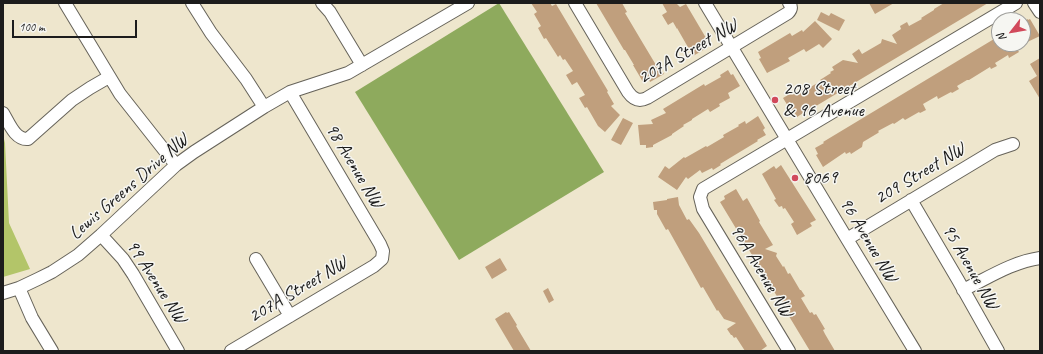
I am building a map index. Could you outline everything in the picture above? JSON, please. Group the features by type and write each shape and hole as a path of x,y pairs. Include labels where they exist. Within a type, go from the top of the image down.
{"street":[{"path":"65,3 109,76 130,107 176,165"},
{"path":"192,3 211,33 239,70 264,107"},
{"path":"322,3 330,12 362,65"},
{"name":"Lewis Greens Drive NW","path":"3,293 40,278 78,255 176,165 264,107 290,92 348,73 450,7 468,3"},
{"name":"207A Street NW","path":"576,3 628,92 637,100 647,98 788,13 791,9 789,3"},
{"name":"96 Avenue NW","path":"705,3 915,351"},
{"path":"787,140 1016,3"},
{"path":"1034,3 1040,12"},
{"path":"3,113 15,133 20,138 28,139 72,100 109,76"},
{"name":"98 Avenue NW","path":"290,92 380,244 382,259"},
{"name":"96A Avenue NW","path":"787,140 704,189 700,197 703,209 789,351"},
{"name":"209 Street NW","path":"847,239 995,150 1013,144"},
{"name":"95 Avenue NW","path":"911,200 998,351"},
{"name":"99 Avenue NW","path":"101,235 123,259 133,274 178,351"},
{"path":"963,290 1005,269 1020,263 1040,258"},
{"path":"256,259 290,316"},
{"name":"207A Street NW","path":"231,351 374,266 382,259"},
{"path":"18,288 32,318 52,351"}],"green space":[{"path":"499,3 604,172 459,260 355,92"},
{"path":"3,135 5,143 9,223 30,269 3,277"}],"building":[{"path":"531,3 550,3 552,6 556,4 608,91 607,92 614,104 611,106 620,115 605,132 598,126 587,107 585,108 579,98 585,95 577,82 572,85 566,75 573,71 565,59 563,60 560,55 558,57 546,38 544,39 538,28 541,26 534,14 537,12"},
{"path":"596,3 622,3 627,12 625,13 656,65 659,63 664,74 650,82 649,79 643,82"},
{"path":"662,3 676,3 680,7 686,4 709,43 704,46 705,49 693,56 673,22 668,25 662,15 667,12"},
{"path":"869,3 894,3 875,14"},
{"path":"944,3 988,3 797,117 793,110 791,111 783,98 806,87 807,89 821,81 820,80 834,70 832,67 843,60 858,63 852,54 859,49 862,54 881,43 882,39 897,44 892,35 901,29 900,26 907,22 909,26 922,19 921,18"},
{"path":"821,12 829,16 831,13 845,20 839,31 817,20"},
{"path":"815,21 832,39 823,48 819,44 806,52 804,49 788,58 790,61 767,73 759,59 761,58 758,52 790,33 792,36 802,30 803,32"},
{"path":"1031,21 1040,36 1031,40"},
{"path":"991,41 991,52 1019,52 1009,58 1008,55 995,63 997,66 991,69 990,67 957,86 959,89 952,93 951,92 938,99 937,96 923,104 926,110 920,113 919,112 905,120 903,118 878,131 878,133 863,142 862,147 851,154 850,152 846,154 845,152 823,167 816,155 818,154 815,148 824,143 823,142"},
{"path":"1040,58 1040,99 1029,81 1037,76 1030,64"},
{"path":"728,70 731,75 733,74 740,86 728,93 730,98 719,104 720,106 710,112 708,109 692,119 672,135 653,145 653,147 646,148 646,145 640,145 638,125 653,124 651,120 666,113 663,109 704,84 705,86 721,77 720,75"},
{"path":"758,116 765,128 763,130 766,135 713,170 712,168 702,173 700,170 688,179 686,177 677,190 658,177 665,166 669,169 684,157 685,158 706,146 707,147 724,137 723,135 739,126 738,125 745,121 746,124"},
{"path":"623,118 633,123 621,145 611,140"},
{"path":"781,165 816,220 810,223 812,226 797,235 791,224 794,222 785,208 783,209 782,206 779,207 774,200 776,199 762,174 774,166 776,169"},
{"path":"736,189 743,201 747,198 773,245 765,249 777,253 776,256 783,267 784,266 788,274 790,273 805,296 801,298 810,313 812,312 814,315 816,314 825,329 823,330 835,351 810,351 720,202 725,199 724,196"},
{"path":"678,197 679,205 687,220 689,219 699,233 767,346 760,351 745,351 736,337 734,338 731,335 727,329 736,323 724,319 718,310 717,311 703,287 701,288 668,229 666,230 657,214 657,210 654,210 653,202"},
{"path":"500,258 507,270 492,279 485,267"},
{"path":"548,288 554,300 549,303 543,291"},
{"path":"506,312 509,312 531,351 514,351 495,319"}],"place":[{"name":"208 Street & 96 Avenue","path":"775,100"},
{"name":"8069","path":"795,178"}]}
